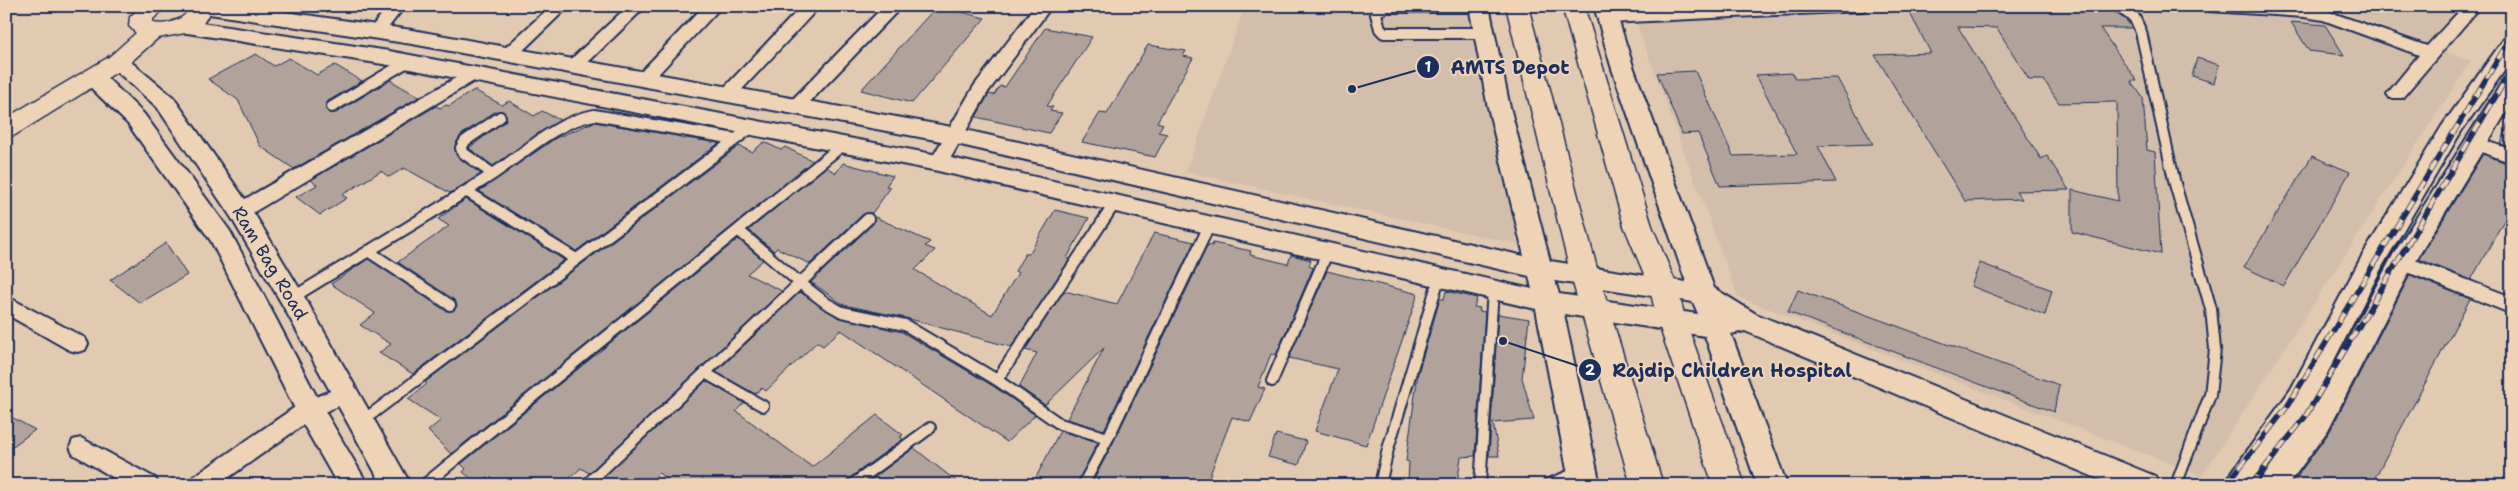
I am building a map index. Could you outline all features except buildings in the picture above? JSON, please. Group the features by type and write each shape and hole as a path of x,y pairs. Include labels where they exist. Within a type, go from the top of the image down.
{"main road":[{"path":"152,31 141,26 140,22 147,12 156,6"},
{"path":"6,130 117,62 152,31 181,26 197,17 203,6"},
{"path":"1517,6 1585,276 1647,485"},
{"path":"1573,6 1638,226 1663,286 1672,322 1729,485"}],"street":[{"path":"203,6 412,37 794,108 952,135 1540,268 1704,294 1747,321 2144,485"},
{"path":"375,33 397,6"},
{"path":"508,55 561,6"},
{"path":"573,67 638,6"},
{"path":"643,80 714,6"},
{"path":"726,95 812,6"},
{"path":"794,108 894,6"},
{"path":"938,163 952,135 980,90 1044,6"},
{"path":"1479,6 1498,103 1548,302 1584,478"},
{"path":"2209,6 2304,12 2327,16 2430,53"},
{"path":"2396,94 2465,8"},
{"path":"1606,12 1622,66 1772,485"},
{"path":"181,26 473,74 743,133 844,144 1115,202 1548,302 1672,322 1715,326 1747,321"},
{"path":"2237,485 2301,397 2371,262 2453,126 2512,44"},
{"name":"Ram Bag Road","path":"117,62 165,102 240,211 292,298 396,485"},
{"path":"240,211 473,74"},
{"name":"Ram Bag Road","path":"93,77 136,119 220,237 309,409 354,485"},
{"path":"2271,485 2318,422 2402,262 2512,84"},
{"path":"2475,143 2512,157"},
{"path":"2402,262 2512,306"},
{"path":"6,304 77,344"},
{"path":"200,485 309,409 344,394"},
{"path":"81,447 147,485"}],"lane":[{"path":"1479,6 1386,7 1376,14 1380,29 1384,33 1484,33"},
{"path":"1606,12 1862,6"},
{"path":"2117,6 2134,17 2141,32 2175,184 2211,309 2215,349 2210,395 2176,485"},
{"path":"332,107 407,62"},
{"path":"292,298 493,174 567,123 581,116 594,115 743,133"},
{"path":"493,174 462,152 461,148 465,141 500,117"},
{"path":"361,422 743,133"},
{"path":"424,485 844,144"},
{"path":"466,191 576,260"},
{"path":"997,380 1115,202"},
{"path":"586,485 868,219"},
{"path":"1083,485 1108,438 1210,224"},
{"path":"738,230 800,283 840,312 890,320 904,325 997,380 1060,424 1108,438"},
{"path":"368,251 450,304"},
{"path":"1272,381 1328,251"},
{"path":"1380,485 1388,449 1439,278"},
{"path":"1480,485 1493,290"},
{"path":"705,372 763,406"},
{"path":"852,485 930,428"},
{"path":"1547,485 1584,478"}],"shaded area":[{"path":"1245,6 1471,6 1522,245 1186,172"},
{"path":"1630,6 2319,6 2471,61 2202,476 1738,297"},
{"path":"2327,6 2450,6 2462,11 2434,46"}],"railway":[{"path":"2226,485 2287,407 2512,36"},
{"path":"2251,485 2305,417 2512,69"}],"place":[{"name":"AMTS Depot","path":"1352,89"},
{"name":"Rajdip Children Hospital","path":"1503,341"}]}
